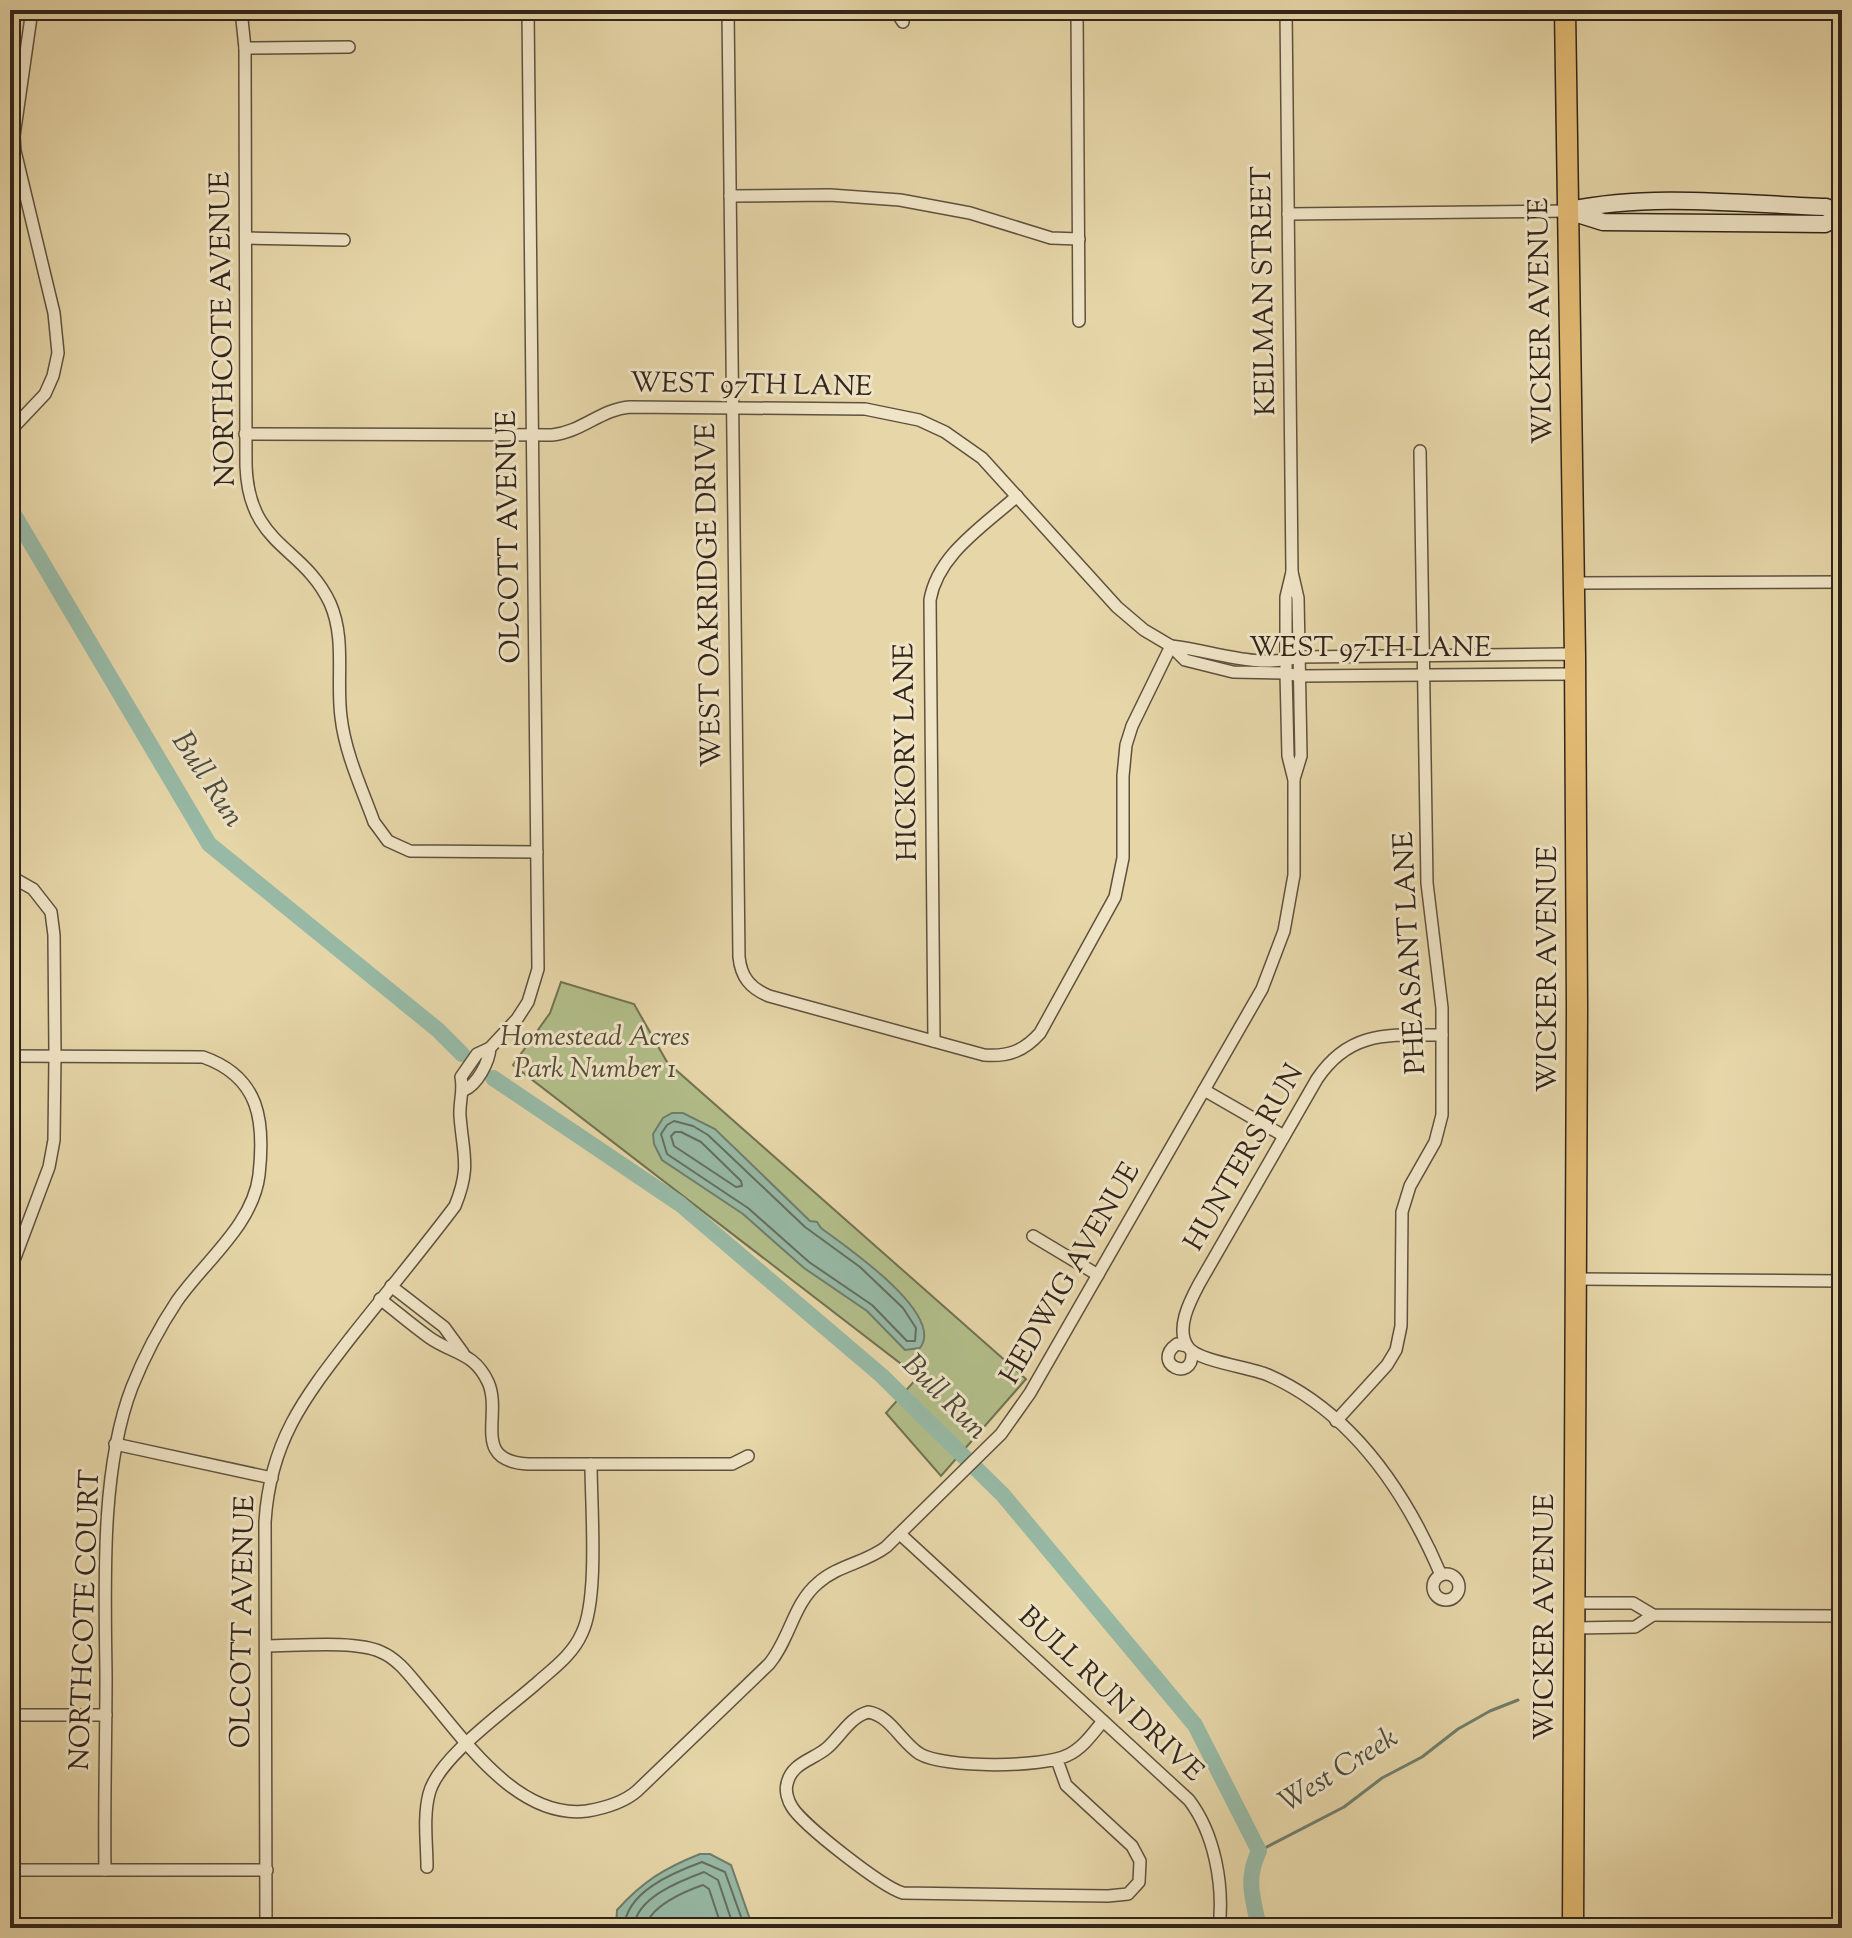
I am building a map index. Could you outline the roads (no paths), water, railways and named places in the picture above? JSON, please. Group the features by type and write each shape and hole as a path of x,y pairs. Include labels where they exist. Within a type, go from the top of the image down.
{"highway":[{"name":"WICKER AVENUE","path":"1565,10 1575,665 1577,1279 1573,1928"}],"street":[{"path":"10,431 45,394 58,353 54,313 12,136 32,10"},
{"name":"NORTHCOTE AVENUE","path":"241,10 245,48 247,238 245,434 247,486 255,512 269,534 324,591 336,618 342,726 378,829 388,841 410,851 537,852"},
{"name":"OLCOTT AVENUE","path":"266,1928 265,1522 282,1442 296,1412 319,1377 448,1215 459,1196 466,1164 460,1109 464,1090 461,1077 477,1054 490,1048 523,1011 536,979 528,10"},
{"name":"WEST OAKRIDGE DRIVE","path":"728,10 741,971 749,985 769,996 934,1041"},
{"path":"895,10 903,22"},
{"path":"1077,10 1079,321"},
{"name":"KEILMAN STREET","path":"1286,10 1292,572 1298,598 1299,676"},
{"path":"245,48 349,47"},
{"path":"730,196 830,195 900,200 970,213 1051,238 1079,239"},
{"path":"1288,214 1568,211 1603,222 1825,224 1842,215"},
{"path":"247,238 344,240"},
{"name":"WEST 97TH LANE","path":"245,434 533,435 569,432 605,412 622,408 865,409 905,416 945,432 971,449 1125,615 1171,646 1185,660 1204,667 1243,673 1286,667 1299,657 1565,654 1575,665"},
{"name":"PHEASANT LANE","path":"1336,1421 1387,1365 1398,1342 1401,1326 1402,1212 1410,1186 1435,1142 1441,1124 1440,987 1428,891 1420,451"},
{"name":"HICKORY LANE","path":"934,1041 930,600 935,579 948,559 1017,496"},
{"name":"KEILMAN STREET","path":"1286,667 1286,588 1292,572"},
{"path":"1574,583 1842,582"},
{"path":"934,1041 984,1055 1016,1052 1040,1033 1115,897 1123,858 1123,764 1126,745 1136,717 1171,646"},
{"name":"WEST 97TH LANE","path":"1286,667 1299,676 1425,675 1575,665"},
{"name":"HEDWIG AVENUE","path":"266,1646 350,1646 382,1652 407,1673 508,1784 542,1805 575,1812 604,1808 628,1798 769,1664 785,1641 800,1605 817,1583 841,1568 870,1557 900,1534 980,1456 1022,1408 1262,989 1280,943 1294,875 1294,780 1288,756 1286,667"},
{"name":"HEDWIG AVENUE","path":"1294,780 1301,756 1299,676"},
{"path":"10,876 33,889 51,912 55,1055 54,1140 49,1167 10,1271"},
{"name":"HUNTERS RUN","path":"1336,1421 1311,1400 1276,1379 1243,1366 1199,1357 1190,1349 1183,1330 1194,1293 1323,1071 1344,1050 1361,1041 1379,1036 1442,1035"},
{"name":"NORTHCOTE COURT","path":"10,1056 203,1057 229,1068 245,1083 253,1095 259,1116 260,1163 255,1195 229,1236 191,1282 159,1331 132,1388 115,1444 105,1593 105,1870"},
{"path":"1204,1090 1284,1136"},
{"path":"1033,1236 1098,1275"},
{"path":"1577,1279 1842,1281"},
{"path":"391,1286 444,1327 463,1353 478,1366 488,1382 491,1437 501,1457 522,1464 732,1464 748,1456"},
{"path":"380,1299 432,1340 463,1353"},
{"path":"1336,1421 1392,1481 1419,1524 1441,1575"},
{"path":"115,1444 272,1478"},
{"path":"427,1867 427,1807 430,1790 443,1767 566,1657 582,1635 591,1594 591,1464"},
{"name":"BULL RUN DRIVE","path":"900,1534 1196,1809 1217,1870 1219,1928"},
{"path":"1574,1603 1633,1603 1653,1615 1842,1616"},
{"path":"1574,1628 1635,1627 1653,1615"},
{"path":"1057,1760 1066,1785 1136,1851 1140,1873 1136,1887 1123,1896 903,1893 873,1878 794,1811 787,1795 787,1783 798,1765 823,1751 855,1718 868,1712 880,1716 911,1747 936,1761 1030,1764 1057,1760 1078,1749 1103,1721"},
{"path":"10,1715 106,1715"},
{"path":"10,1870 267,1870"}],"water":[{"path":"672,1113 683,1113 715,1129 810,1221 817,1222 889,1282 919,1317 924,1334 920,1348 905,1350 867,1311 804,1268 743,1214 662,1160 653,1134 663,1118"},
{"path":"700,1854 710,1854 731,1865 753,1928 616,1928 617,1910 645,1883"}],"waterway":[{"name":"Bull Run","path":"10,508 209,844 438,1030 462,1054"},
{"name":"Bull Run","path":"493,1078 680,1204 881,1375 1003,1495 1195,1725 1259,1851 1251,1880 1259,1928"},
{"name":"West Creek","path":"1259,1851 1344,1807 1382,1778 1422,1757 1458,1729 1518,1700"}],"park label":[{"name":"Homestead Acres Park Number 1","path":"595,1054"}]}
